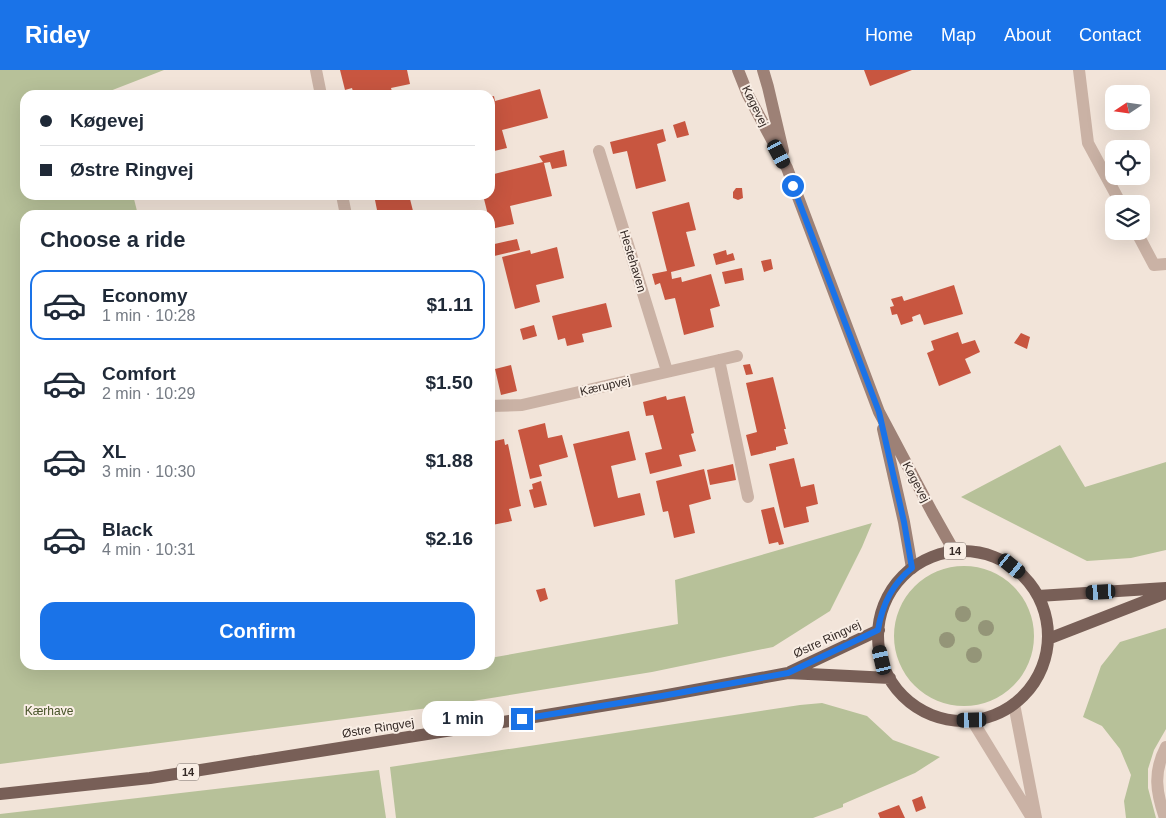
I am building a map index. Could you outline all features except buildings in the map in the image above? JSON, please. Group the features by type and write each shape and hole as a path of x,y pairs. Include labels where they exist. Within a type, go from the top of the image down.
{"main road":[{"name":"Køgevej","path":"738,70 748,95 787,168 879,412 954,551"},
{"name":"Køgevej","path":"763,70 787,168"},
{"name":"Køgevej","path":"879,412 904,522 912,568"},
{"name":"14","path":"965,550 984,553 1012,566 1024,576 1038,596 1048,628 1045,658 1032,686 1014,704 994,715 972,720 948,719 936,716 914,705 890,678 882,660 879,640 878,630 882,610 891,591 901,578 928,558 954,551 965,550"},
{"path":"1038,596 1166,588"},
{"path":"1048,639 1166,593"},
{"name":"Østre Ringvej","path":"788,673 878,630"},
{"name":"Østre Ringvej","path":"0,794 150,778 662,696 788,673 890,678"}],"street":[{"path":"316,70 320,90"},
{"path":"1079,70 1088,143 1116,195"},
{"name":"Hestehaven","path":"599,151 667,371"},
{"path":"1143,240 1160,264"},
{"name":"Kærupvej","path":"495,406 522,405 737,356"},
{"path":"718,360 748,497"},
{"path":"1014,704 1036,818"},
{"path":"972,720 1032,818"},
{"path":"1165,818 1159,802 1157,777 1159,762 1166,747"}],"green space":[{"name":"Kærhave","path":"0,70 164,70 113,90 20,90 20,200 134,200 137,210 20,210 20,670 495,670 495,657 678,624 675,580 872,523 830,611 773,647 652,672 436,707 0,764"},
{"path":"1060,445 1085,487 1166,462 1166,550 1131,558 1087,561 961,497"},
{"path":"964,566 991,572 1003,578 1013,587 1022,597 1028,609 1034,636 1028,663 1022,675 1013,685 1003,694 991,700 964,706 937,700 925,694 915,685 906,675 900,663 894,636 900,609 906,597 915,587 925,578 937,572"},
{"path":"1166,628 1166,729 1154,750 1148,769 1148,788 1156,818 1126,818 1124,801 1131,775 1120,749 1102,726 1083,717 1101,666 1120,642"},
{"path":"822,703 867,716 893,740 940,757 915,773 843,804 843,807 813,818 396,818 390,767"},
{"path":"379,770 386,818 0,818 0,814"}],"route":[{"path":"522,719 788,673 878,630 886,600 897,582 912,568 904,522 879,412 793,186"}]}
